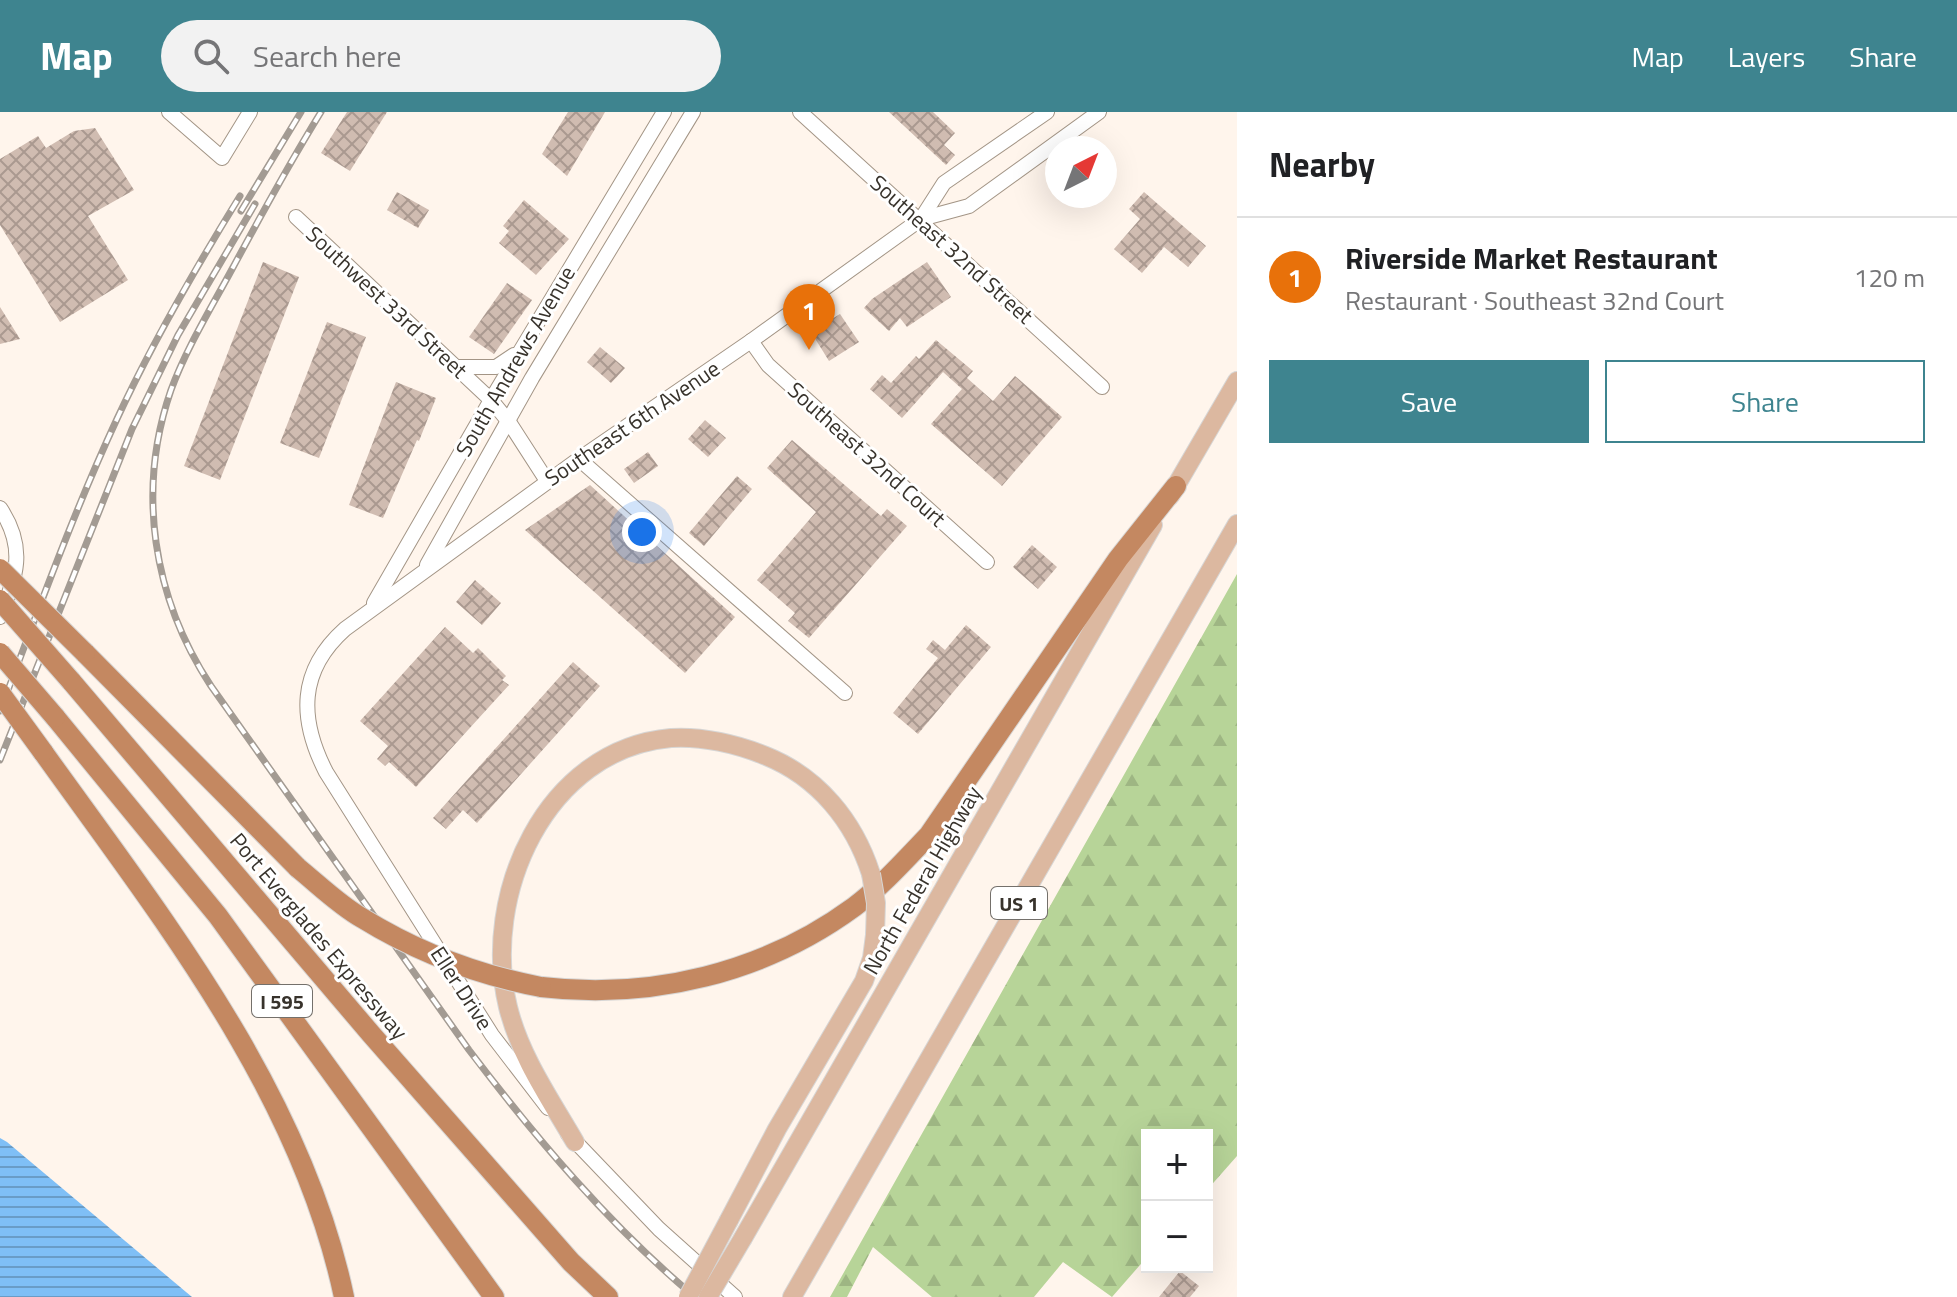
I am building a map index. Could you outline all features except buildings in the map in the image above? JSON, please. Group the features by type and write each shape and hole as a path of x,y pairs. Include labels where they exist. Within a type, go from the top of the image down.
{"highway":[{"path":"0,569 298,868 360,918 432,955 509,981 581,992 636,990 729,971 810,935 854,907 891,875 929,835 1118,559 1176,486"},
{"name":"Port Everglades Expressway","path":"0,600 371,1034 571,1262 608,1297"},
{"name":"I 595","path":"0,653 153,834 247,954 494,1297"},
{"path":"0,693 170,933 241,1042 267,1088 309,1183 344,1297"},
{"path":"571,1262 600,1297"}],"main road":[{"name":"North Federal Highway","path":"708,1297 1237,381"},
{"name":"US 1","path":"796,1290 1237,524"},
{"path":"575,1142 520,1045 508,1006 502,964 502,923 509,889 521,856 545,814 576,780 617,754 660,740 701,739 743,747 789,767 826,796 854,832 871,874 876,903 872,958 864,981 777,1129 688,1297"}],"street":[{"path":"169,112 222,158 250,112"},
{"name":"South Andrews Avenue","path":"369,610 664,112"},
{"name":"South Andrews Avenue","path":"425,569 540,365 693,112"},
{"name":"Southeast 32nd Street","path":"800,112 1102,387"},
{"name":"Southeast 6th Avenue","path":"921,219 944,183 1047,112"},
{"name":"Southeast 6th Avenue","path":"345,629 547,481 921,219 969,206 1099,112"},
{"name":"Southwest 33rd Street","path":"296,217 491,400 547,481"},
{"name":"Southeast 32nd Court","path":"751,341 768,365 987,562"},
{"path":"457,367 496,367 523,347"},
{"path":"579,459 845,693"},
{"path":"0,508 11,528 17,549 16,570 0,617"},
{"name":"Eller Drive","path":"345,629 322,652 308,689 308,718 319,758 492,1035 575,1142 659,1229 735,1297"}],"green space":[{"path":"1237,574 1237,1156 1213,1183 1213,1129 1141,1129 1141,1264 1112,1297 1063,1262 1034,1297 932,1297 873,1247 847,1297 830,1297"}],"water":[{"path":"0,1138 7,1142 192,1297 0,1297"}],"railway":[{"path":"241,211 301,112"},
{"path":"321,112 199,330 171,390 160,428 154,466 156,543 175,617 211,686 469,1050 575,1180 633,1241 695,1297"},
{"path":"0,711 70,529 116,421 144,363 240,196"},
{"path":"0,760 132,429 178,335 255,204"}],"place":[{"name":"Riverside Market Restaurant","path":"809,350"}]}
